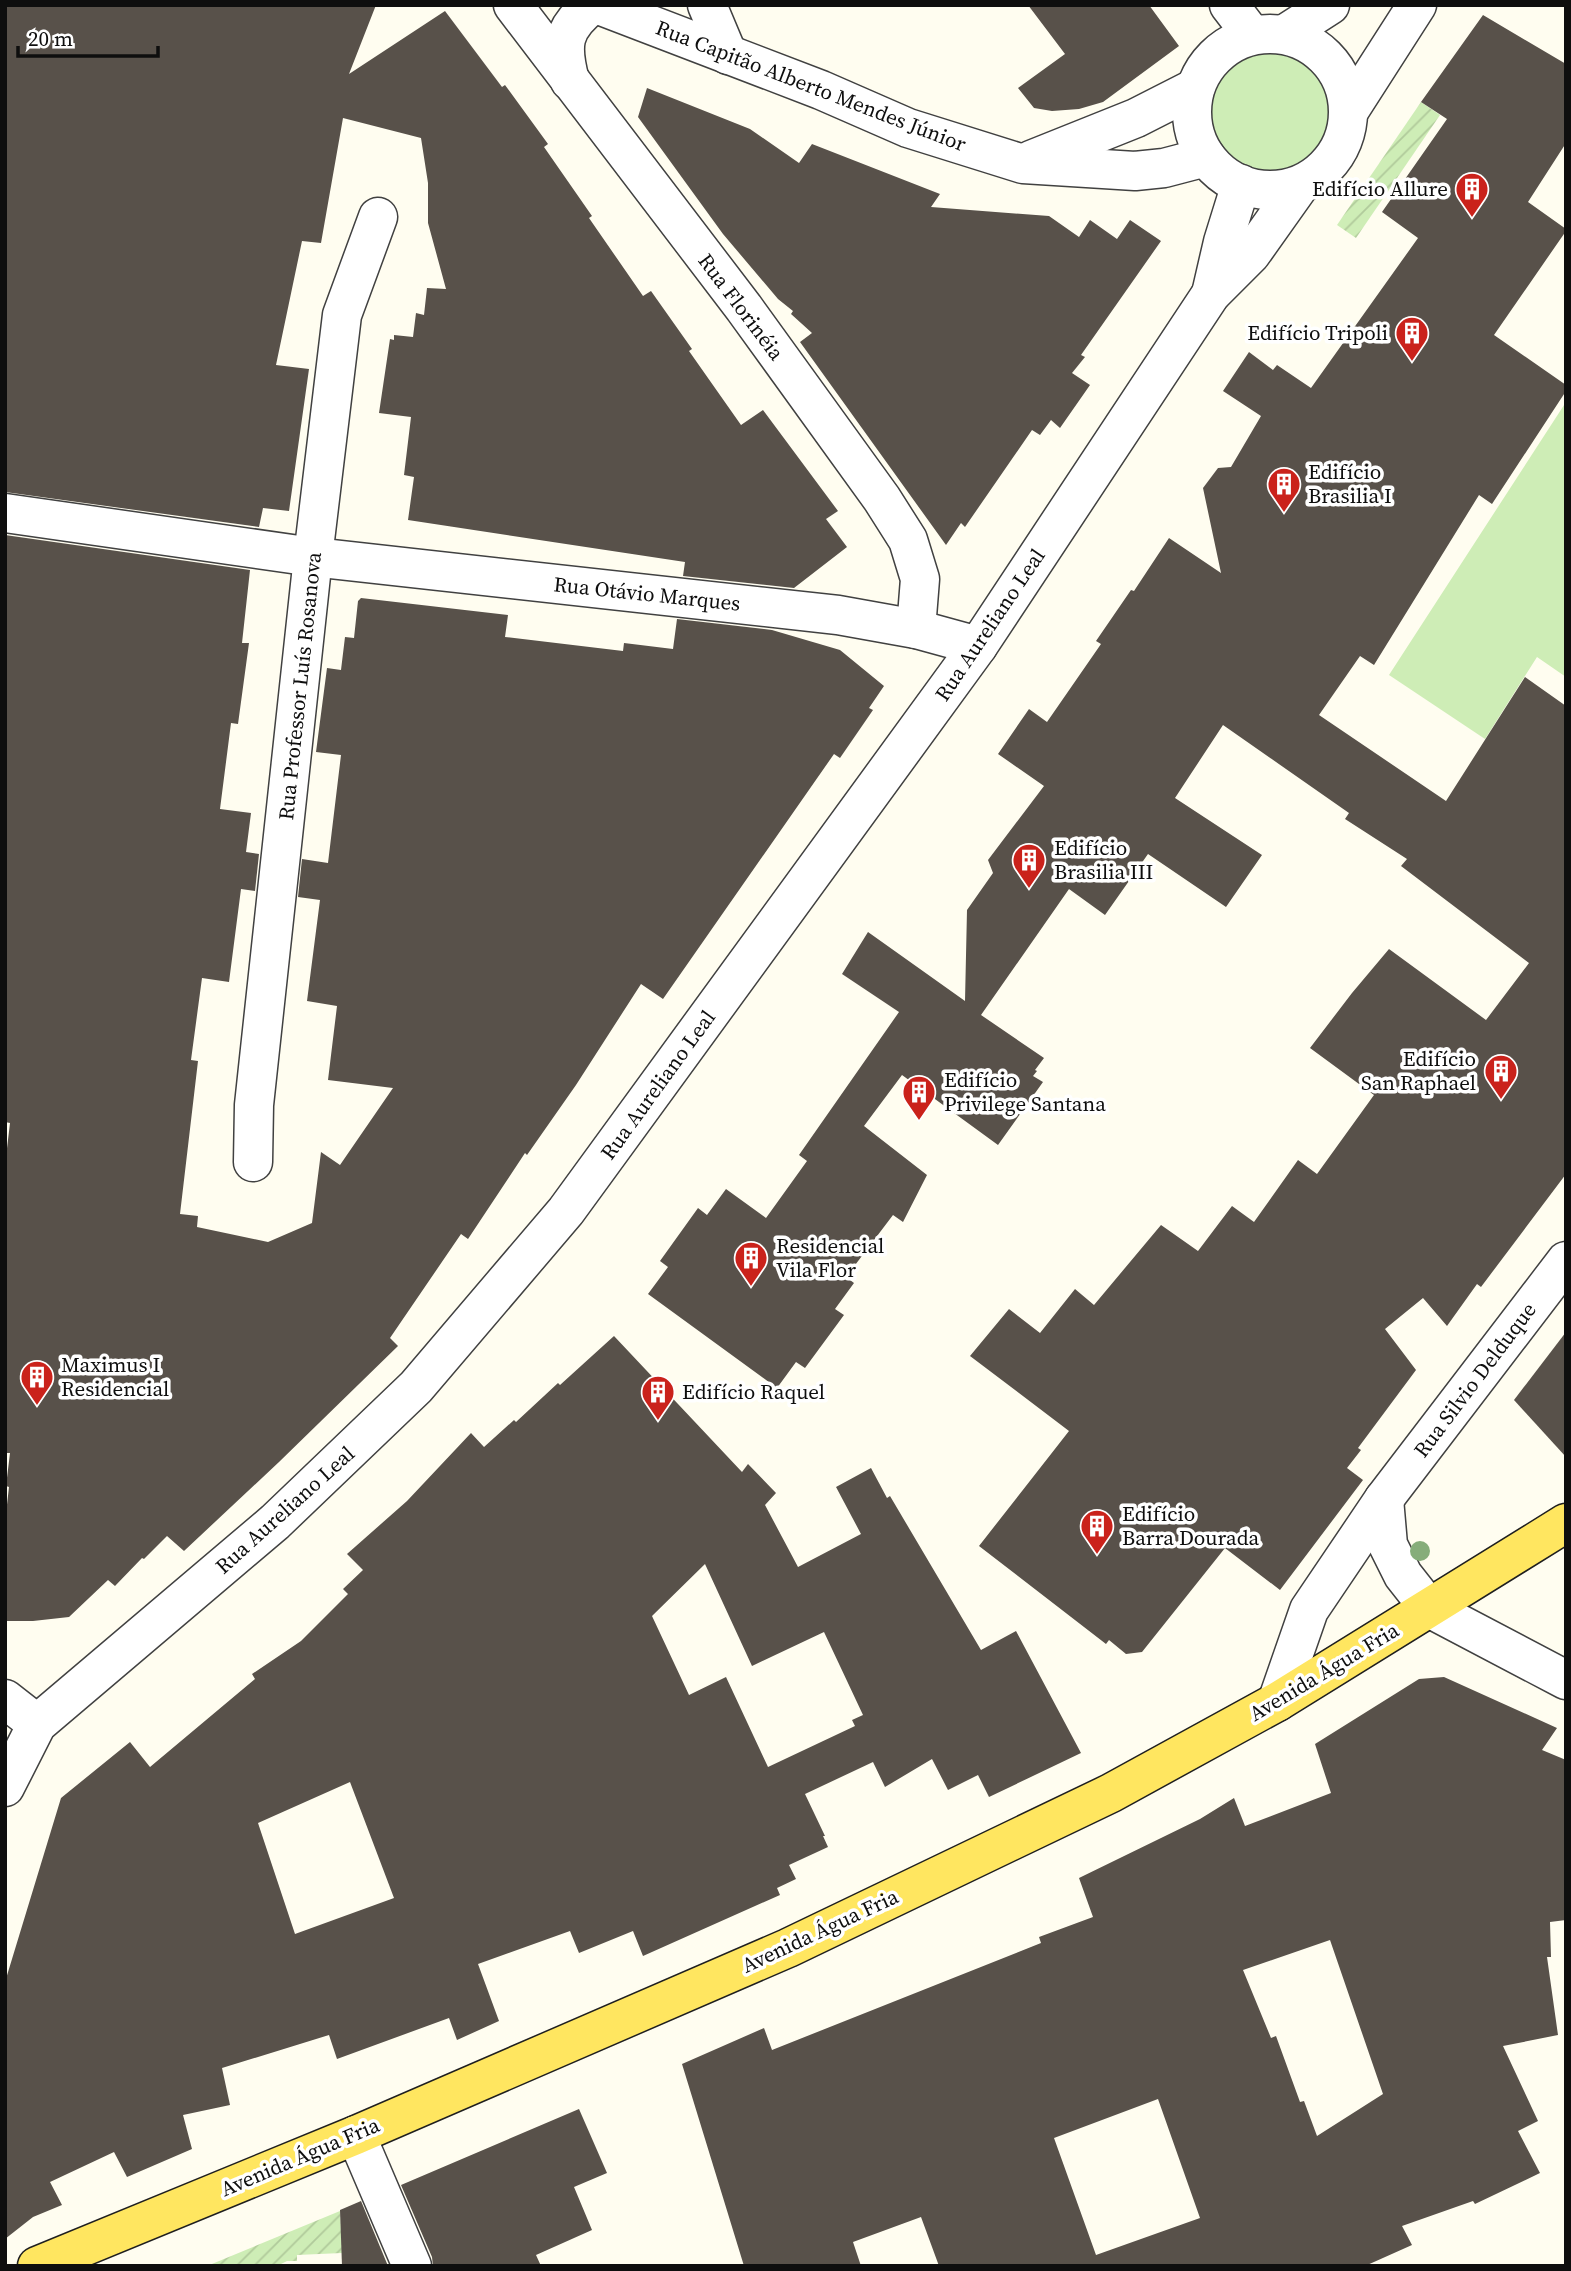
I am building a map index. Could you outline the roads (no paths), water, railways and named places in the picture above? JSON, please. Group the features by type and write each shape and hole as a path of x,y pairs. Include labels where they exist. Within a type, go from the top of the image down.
{"main road":[{"name":"Avenida Água Fria","path":"37,2266 356,2135 788,1948 1111,1793 1277,1702 1566,1522"}],"street":[{"name":"Rua Florinéia","path":"513,5 744,308 902,530 908,540 920,579 916,629"},
{"path":"570,81 564,42 571,26 592,5"},
{"name":"Rua Capitão Alberto Mendes Júnior","path":"599,5 821,90 908,128 1023,164 1135,171 1164,168 1206,157"},
{"path":"708,5 728,55"},
{"path":"1229,5 1269,34"},
{"name":"Rua Aureliano Leal","path":"1269,34 1310,44 1331,61 1344,84 1349,111 1346,134 1336,156 1320,173 1300,185 1280,190 1261,190 1241,184 1221,173 1206,157 1197,141 1193,123 1195,88 1208,64 1227,45 1269,34 1330,5"},
{"name":"Rua Aureliano Leal","path":"1349,111 1417,5"},
{"path":"1023,164 1136,118 1195,88"},
{"name":"Rua Aureliano Leal","path":"1211,294 1223,242 1241,184"},
{"name":"Rua Aureliano Leal","path":"5,1787 37,1724 275,1522 416,1388 566,1211 978,646 1211,294 1251,254 1300,185"},
{"name":"Rua Professor Luís Rosanova","path":"253,1162 254,1105 342,315 378,217"},
{"name":"Rua Otávio Marques","path":"5,513 313,557 838,615 916,629 978,646"},
{"name":"Rua Silvio Delduque","path":"1277,1702 1310,1610 1384,1499 1566,1261"},
{"path":"1384,1499 1388,1545 1403,1575 1429,1608 1566,1681"},
{"path":"5,1699 37,1724"},
{"path":"356,2135 412,2266"}],"place":[{"name":"Edifício Allure","path":"1472,219"},
{"name":"Edifício Tripoli","path":"1412,363"},
{"name":"Edifício Brasilia I","path":"1284,514"},
{"name":"Edifício Brasilia III","path":"1029,890"},
{"name":"Edifício San Raphael","path":"1501,1101"},
{"name":"Edifício Privilege Santana","path":"919,1122"},
{"name":"Residencial Vila Flor","path":"751,1288"},
{"name":"Maximus I Residencial","path":"37,1407"},
{"name":"Edifício Raquel","path":"658,1422"},
{"name":"Edifício Barra Dourada","path":"1097,1556"}]}
